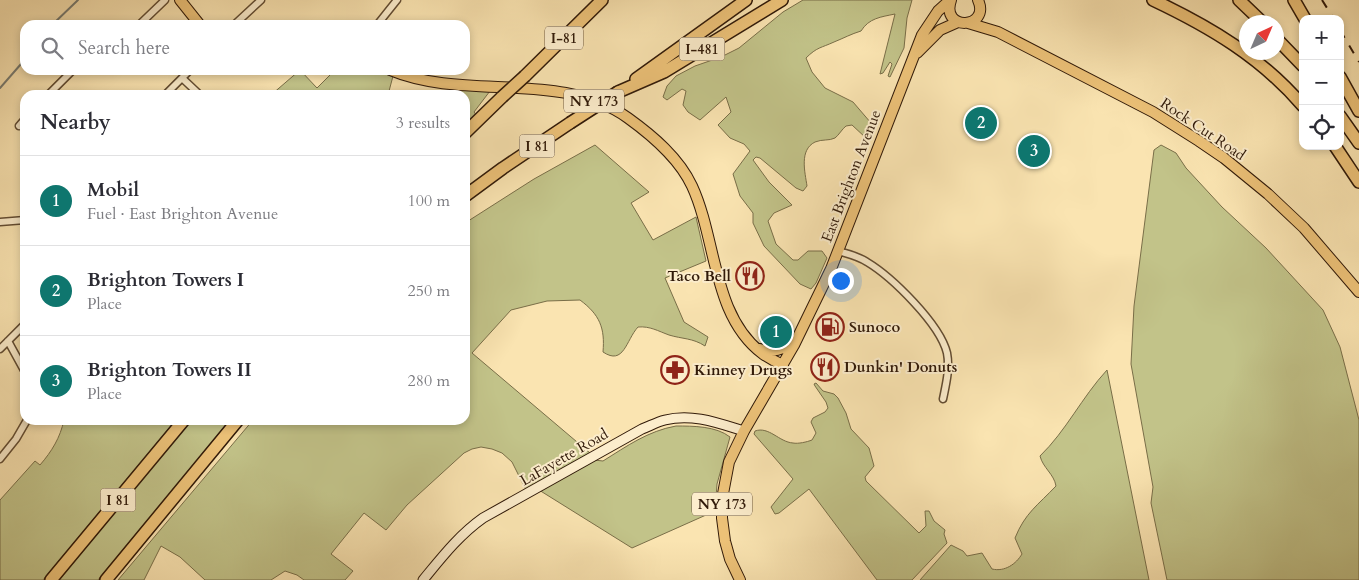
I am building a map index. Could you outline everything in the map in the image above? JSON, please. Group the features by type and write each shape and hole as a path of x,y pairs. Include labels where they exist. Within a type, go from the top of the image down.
{"highway":[{"name":"I-81","path":"470,128 602,0"},
{"name":"I 81","path":"470,192 503,168 618,92 746,0"},
{"name":"I-481","path":"618,92 664,72 782,0"},
{"path":"1153,0 1209,30 1253,57 1277,78 1302,105"},
{"path":"1239,0 1255,15"},
{"path":"1294,0 1303,15"},
{"path":"1284,46 1299,62"},
{"path":"1344,84 1359,111"},
{"path":"1344,122 1359,143"},
{"path":"1338,150 1359,182"},
{"name":"I 81","path":"51,580 180,425"},
{"name":"I 81","path":"106,580 234,425"}],"main road":[{"path":"180,0 196,20"},
{"path":"950,0 949,11 954,20 963,23"},
{"name":"East Brighton Avenue","path":"783,365 831,269 922,35 938,11 950,0"},
{"path":"915,56 940,30 977,18 980,5"},
{"name":"Rock Cut Road","path":"980,5 998,32"},
{"name":"Rock Cut Road","path":"963,23 998,32 1153,112 1199,140 1268,194 1304,228 1359,292"},
{"name":"NY 173","path":"406,75 450,86 524,88 565,93 602,104 627,117 656,140 682,168 692,187 705,225 726,302 734,320 757,348 767,357 783,365 744,431 729,462 722,498 722,518 725,541 740,580"},
{"path":"757,348 773,351 779,350 785,348 798,337"}],"street":[{"path":"144,20 165,0"},
{"path":"239,20 261,0"},
{"path":"381,20 397,0"},
{"path":"53,90 68,75"},
{"path":"170,90 185,75"},
{"path":"182,78 195,90"},
{"path":"0,222 20,220"},
{"path":"838,251 865,260 879,270 900,289 936,329 945,346 948,364 943,399"},
{"path":"0,349 20,329"},
{"path":"8,341 20,363"},
{"name":"LaFayette Road","path":"423,580 468,528 642,429 665,420 685,418 712,421 744,431"},
{"path":"0,459 16,440 24,425"}],"green space":[{"path":"803,0 912,0 907,18 904,48 890,77 888,76 892,64 890,62 883,73 880,74 895,14 880,17 868,23 861,31 819,48 806,58 812,72 825,88 853,102 871,123 866,138 852,125 846,126 835,138 818,141 810,146 804,162 807,186 803,191 796,188 760,158 756,157 753,160 769,182 792,205 774,213 768,221 776,244 793,260 798,260 808,251 822,251 827,258 816,283 811,289 800,284 764,246 753,223 753,213 740,196 733,174 750,151 744,144 730,138 718,125 731,112 726,97 700,120 688,112 683,105 686,91 682,89 667,100 663,97 667,86 676,76 739,48 783,12"},
{"path":"294,75 305,75 317,88 330,75 393,76 389,90 277,90"},
{"path":"470,90 490,91 474,112 478,117 470,124"},
{"path":"595,145 649,192 631,203 653,240 696,217 706,261 665,278 684,322 708,337 705,346 696,341 669,335 650,328 638,327 620,354 616,356 610,355 603,352 602,329 597,317 580,300 547,301 511,310 472,353 590,453 526,490 512,462 502,453 481,447 464,453 407,505 386,530 364,513 331,554 353,571 345,580 304,580 297,575 285,571 271,580 205,580 180,557 161,546 144,580 118,580 249,425 470,425 470,220 534,179"},
{"path":"1161,145 1176,153 1186,168 1222,207 1266,248 1323,310 1340,347 1359,420 1359,580 1167,580 1151,503 1153,487 1131,364 1134,306 1154,150"},
{"path":"1107,370 1149,580 920,580 951,545 963,551 967,556 982,553 992,569 1006,568 1017,561 1022,554 1015,538 1019,529 1032,510 1056,486 1040,456 1058,436"},
{"path":"816,383 823,391 834,394 838,398 846,413 851,429 869,448 874,466 865,477 866,481 919,533 926,526 925,511 929,511 934,521 945,530 944,534 947,543 912,580 877,580 809,489 779,513 775,514 771,507 793,479 754,434 755,431 769,432 793,443 812,440 816,433 811,422 813,418 825,412 828,408 814,384"},
{"path":"63,425 172,425 43,580 0,580 0,500 35,461 40,465 52,449"},
{"path":"187,425 227,425 98,580 59,580"},
{"path":"676,426 711,429 730,437 717,484 715,511 632,548 539,490 594,460 603,461 647,435"}],"waterway":[{"path":"57,20 78,0"},
{"path":"0,88 20,65"}],"railway":[{"path":"1322,0 1331,15"},
{"path":"1344,37 1359,62"}],"place":[{"name":"Brighton Towers I","path":"981,123"},
{"name":"Brighton Towers II","path":"1034,151"},
{"name":"Taco Bell","path":"750,276"},
{"name":"Sunoco","path":"830,327"},
{"name":"Mobil","path":"776,332"},
{"name":"Dunkin' Donuts","path":"825,367"},
{"name":"Kinney Drugs","path":"675,370"}]}
